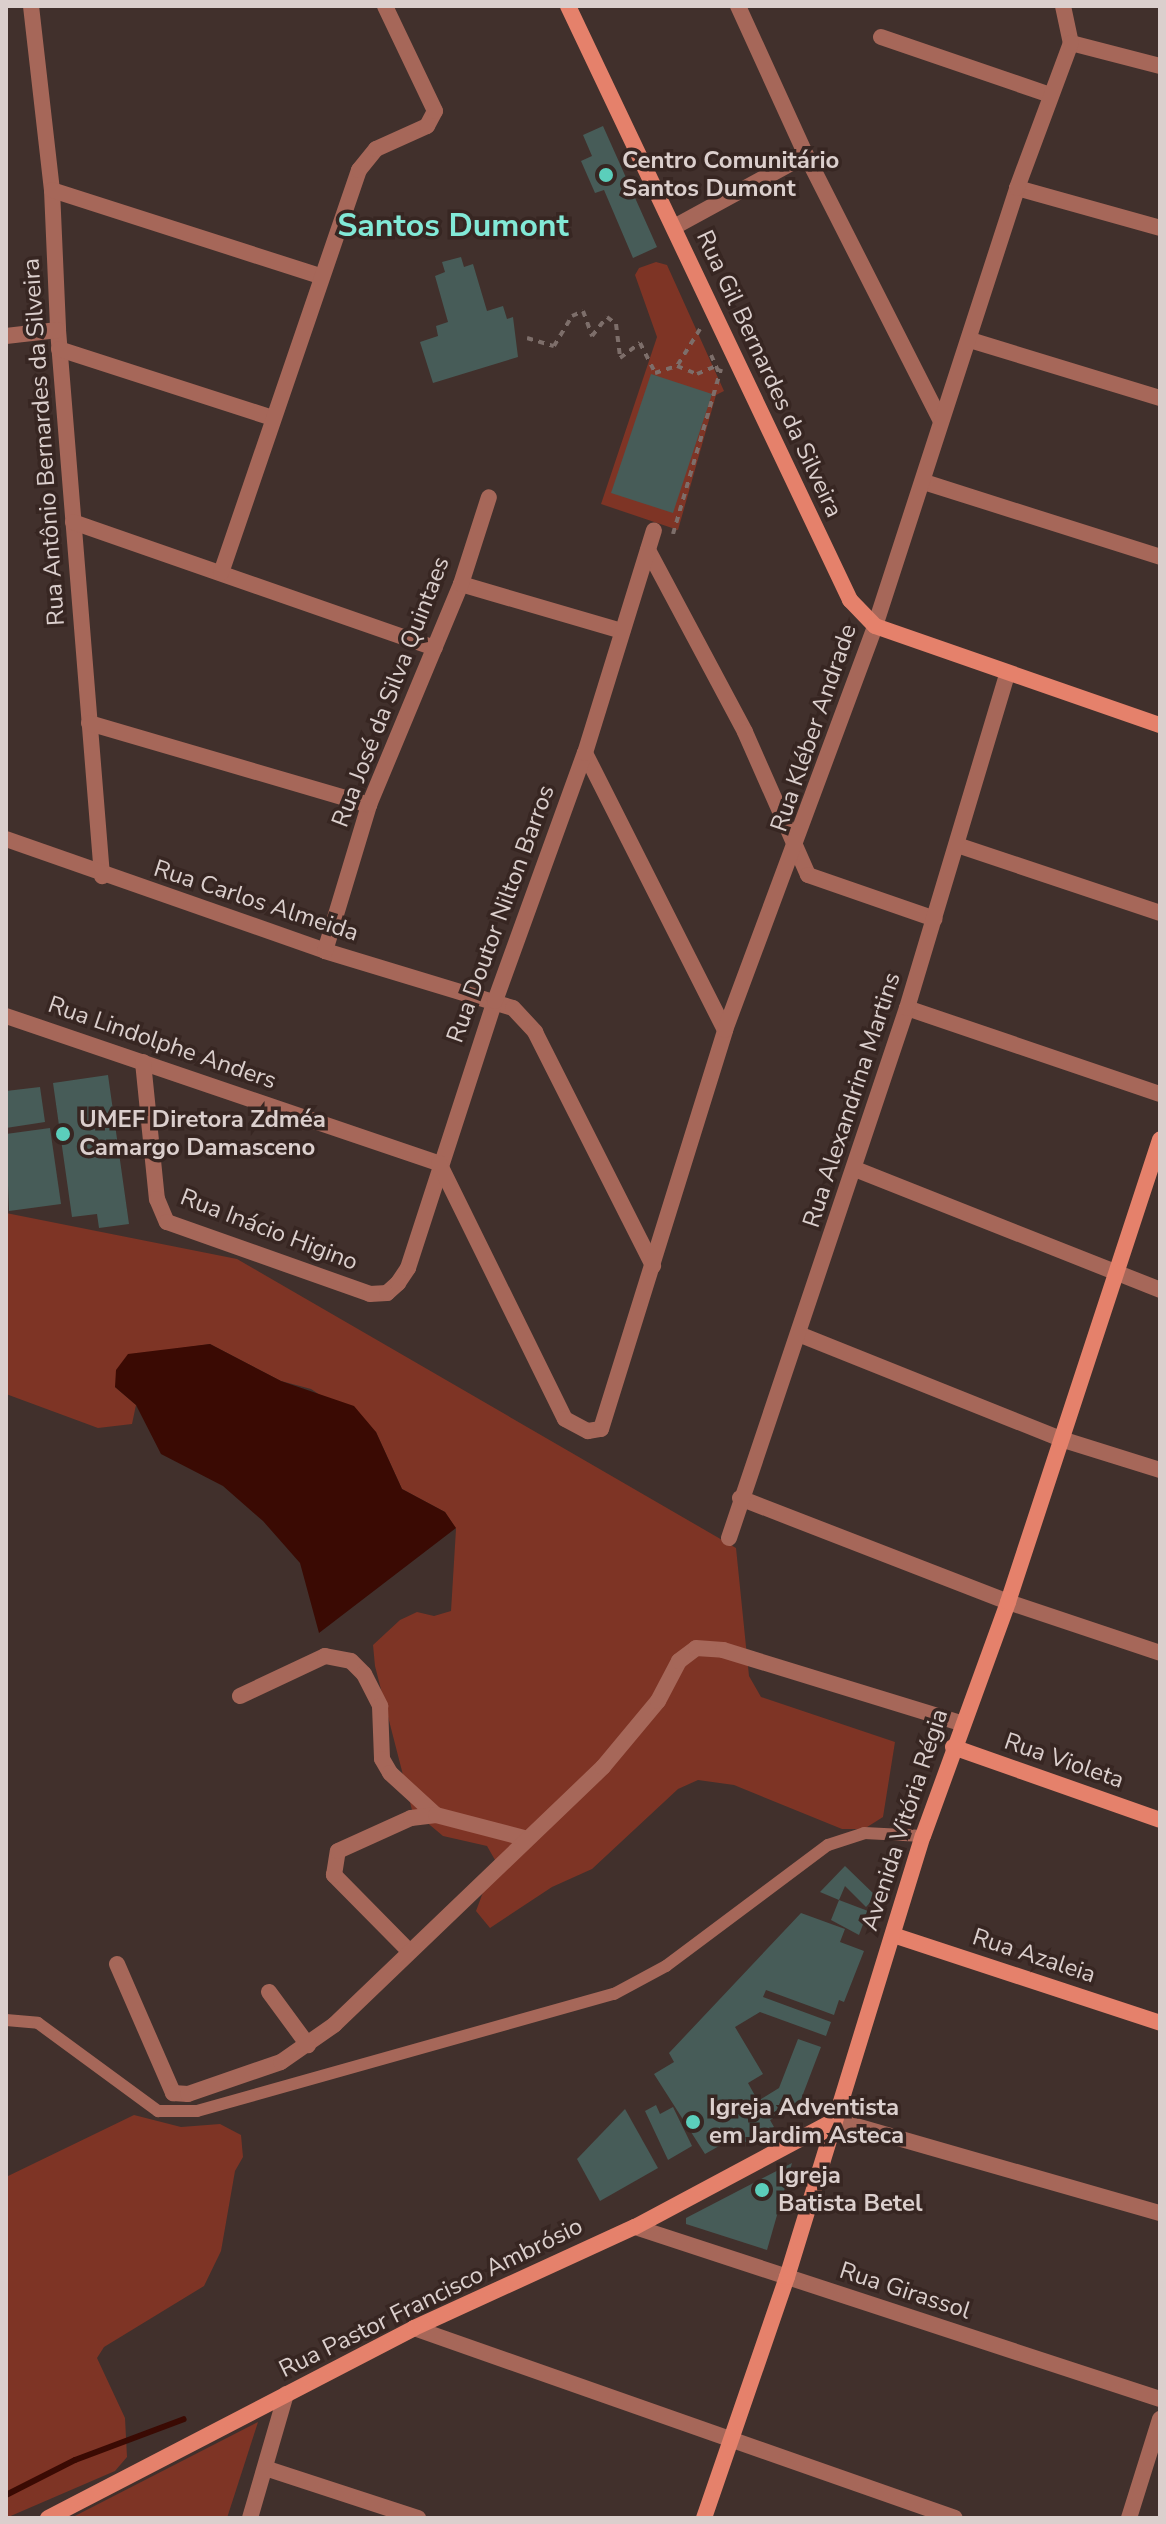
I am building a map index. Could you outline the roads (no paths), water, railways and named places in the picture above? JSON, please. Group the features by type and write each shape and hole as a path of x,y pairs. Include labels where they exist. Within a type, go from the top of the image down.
{"street":[{"name":"Rua Antônio Bernardes da Silveira","path":"31,6 52,190 59,349 102,876"},
{"path":"221,573 320,276 366,158 427,126 435,111 385,6"},
{"name":"Rua Gil Bernardes da Silveira","path":"568,6 850,600 875,626"},
{"path":"738,6 806,155 941,421"},
{"path":"1063,6 1071,43 1160,66"},
{"path":"881,37 1050,95"},
{"name":"Rua Kléber Andrade","path":"439,1163 565,1419 588,1431 601,1429 725,1030 796,850 875,626 1017,188 1071,43"},
{"path":"674,227 806,155"},
{"path":"1017,188 1160,228"},
{"path":"52,190 320,276"},
{"path":"6,336 58,330"},
{"path":"970,340 1160,398"},
{"path":"59,349 273,418"},
{"path":"924,482 1160,557"},
{"name":"Rua José da Silva Quintaes","path":"325,951 369,805 461,584 489,497"},
{"path":"73,522 435,648"},
{"name":"Rua Doutor Nilton Barros","path":"370,1294 387,1293 408,1268 439,1163 585,753 654,530"},
{"path":"648,550 745,732 808,875 820,882 935,919"},
{"path":"461,584 622,631"},
{"path":"875,626 1160,725"},
{"name":"Rua Alexandrina Martins","path":"729,1538 740,1498 801,1335 907,1008 1007,674"},
{"path":"89,723 369,805"},
{"path":"585,753 725,1030"},
{"name":"Rua Carlos Almeida","path":"6,839 102,876 325,951 495,1001 524,1017 535,1032 653,1266"},
{"path":"957,845 1160,913"},
{"path":"907,1008 1160,1094"},
{"name":"Rua Lindolphe Anders","path":"6,1016 439,1163"},
{"name":"Rua Inácio Higino","path":"143,1062 157,1199 167,1222 370,1294"},
{"name":"Avenida Vitória Régia","path":"704,2518 787,2277 923,1836 1064,1440 1160,1139"},
{"path":"855,1169 1117,1277 1160,1290"},
{"path":"801,1335 1064,1440 1160,1470"},
{"path":"740,1498 1008,1602 1160,1653"},
{"path":"117,1964 173,2093 188,2094 259,2070 308,2045 524,1838 603,1767 658,1701 679,1661 696,1648 723,1650 961,1723"},
{"path":"240,1696 325,1656 351,1661 364,1674 380,1706 382,1759 390,1773 436,1815"},
{"name":"Rua Violeta","path":"953,1747 1160,1820"},
{"path":"409,1951 340,1882 333,1867 338,1851 411,1818 436,1815 524,1838"},
{"name":"Rua Azaleia","path":"893,1935 1160,2023"},
{"path":"269,1992 308,2045"},
{"path":"835,2120 1160,2213"},
{"name":"Rua Pastor Francisco Ambrósio","path":"48,2518 414,2328 635,2227 835,2120"},
{"name":"Rua Girassol","path":"635,2227 1160,2399"},
{"path":"414,2328 731,2443 955,2518"},
{"path":"250,2518 268,2469 286,2394"},
{"path":"1129,2518 1160,2419"},
{"path":"268,2469 418,2518"}],"lane":[{"path":"6,2020 38,2023 51,2030 158,2111 197,2111 614,1994 666,1966 828,1845 864,1833 923,1836"}],"waterway":[{"path":"6,2495 75,2460 184,2419"}],"place":[{"name":"Centro Comunitário Santos Dumont","path":"606,175"},
{"name":"UMEF Diretora Zdméa Camargo Damasceno","path":"63,1134"},
{"name":"Igreja Adventista em Jardim Asteca","path":"693,2122"},
{"name":"Igreja Batista Betel","path":"762,2190"}],"district":[{"name":"Santos Dumont","path":"453,226"}]}
